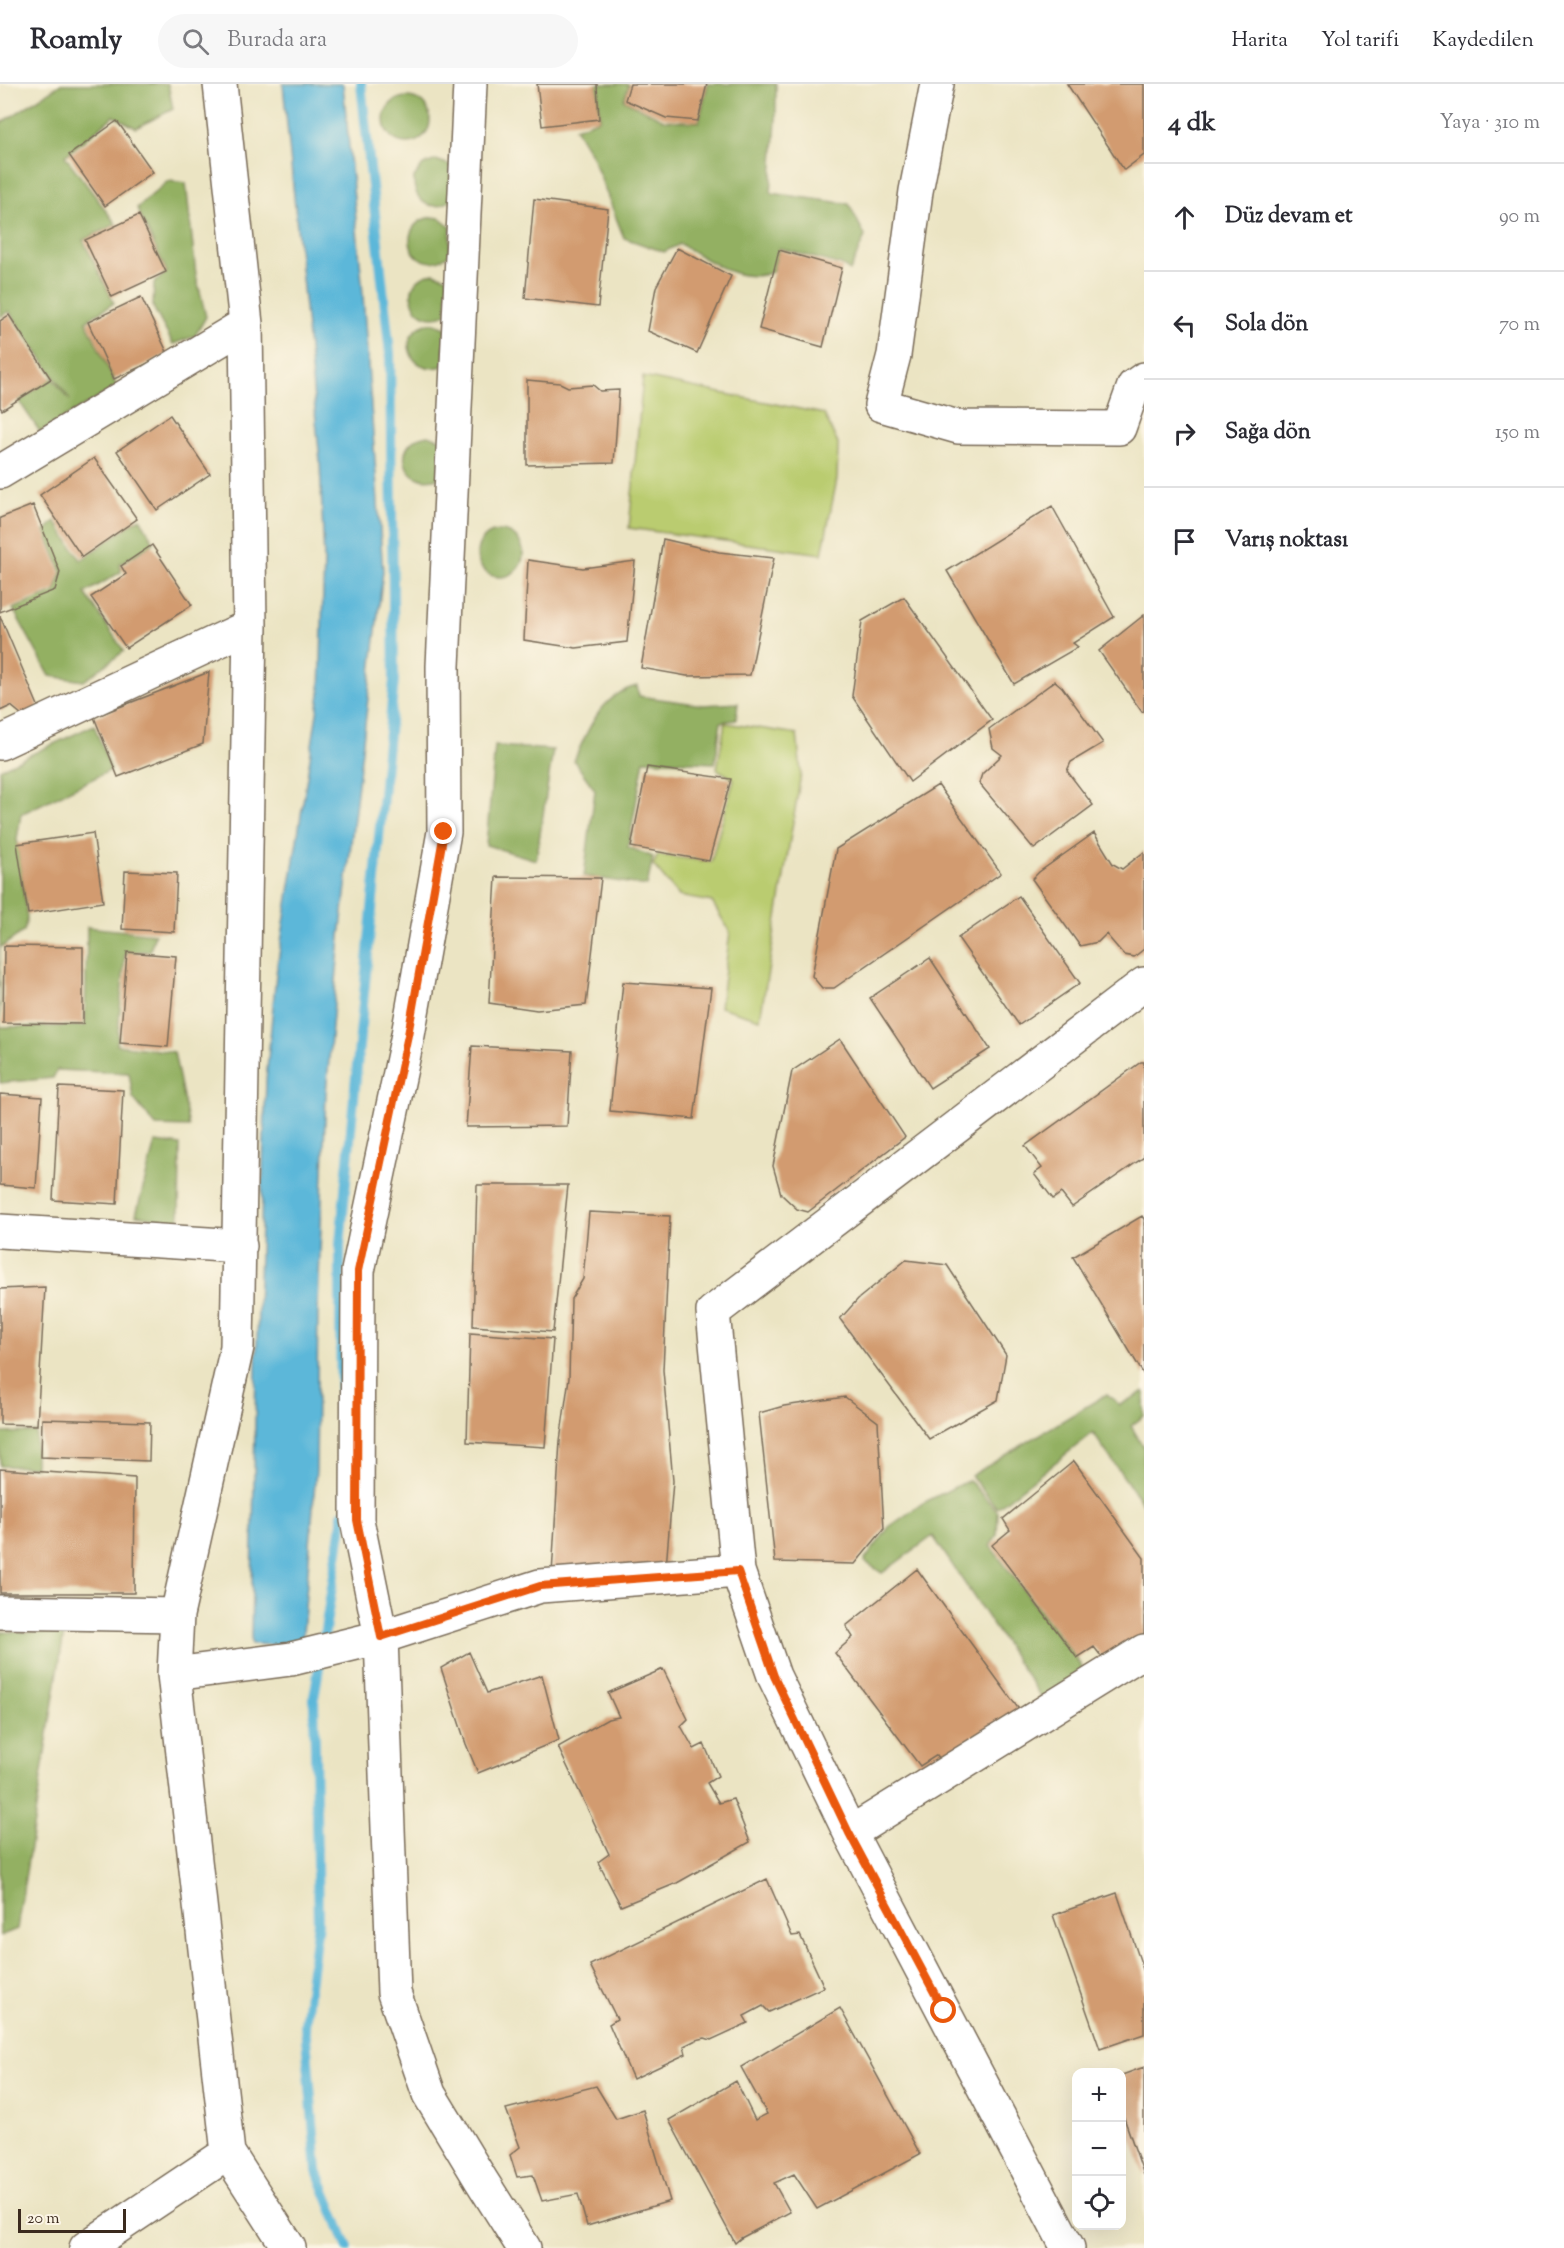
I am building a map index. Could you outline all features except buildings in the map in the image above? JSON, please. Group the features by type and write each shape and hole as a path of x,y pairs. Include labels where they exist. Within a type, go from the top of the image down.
{"street":[{"path":"220,84 246,324 250,626 240,1246 237,1347 177,1616 174,1674 228,2152 289,2248"},
{"path":"470,84 443,666 444,832 408,1035 358,1271 357,1520 381,1637 394,1993 429,2094 524,2248"},
{"path":"937,84 916,191 894,355 881,405 958,427 1119,428 1141,390"},
{"path":"0,472 246,324"},
{"path":"0,743 250,626"},
{"path":"1068,2248 849,1833 774,1676 738,1571 713,1312 1144,984"},
{"path":"0,1231 240,1246"},
{"path":"174,1674 291,1659 381,1637 540,1586 738,1571"},
{"path":"0,1612 177,1616"},
{"path":"849,1833 1144,1651"},
{"path":"86,2248 228,2152"}],"green space":[{"path":"61,84 168,84 173,109 136,128 114,116 65,156 116,224 83,240 114,303 86,321 117,387 40,432 19,401 52,378 70,400 9,311 0,317 0,124"},
{"path":"597,84 629,84 624,100 664,120 699,122 708,84 776,84 771,193 849,204 865,236 850,271 841,265 779,248 772,272 748,276 724,269 680,244 664,252 624,238 592,156 575,128 600,119"},
{"path":"407,97 423,104 430,120 423,136 407,143 391,136 384,120 391,104"},
{"path":"436,160 450,165 452,199 437,206 420,199 414,185 414,177 423,165"},
{"path":"168,181 186,183 196,275 206,317 195,336 173,344 153,307 154,283 167,272 137,208"},
{"path":"432,217 440,218 451,227 449,255 432,262 415,255 410,236 419,222"},
{"path":"434,273 448,278 446,314 434,317 424,315 417,309 412,292 415,284 422,277"},
{"path":"432,323 446,328 443,366 430,368 420,365 414,359 409,342 413,333 420,327"},
{"path":"643,377 824,414 838,444 837,479 822,554 629,528"},
{"path":"428,435 442,440 438,478 426,480 416,477 409,471 405,463 405,454 408,446 416,439"},
{"path":"140,518 154,543 120,564 121,572 85,593 124,651 84,681 50,676 13,609 55,592 62,572 45,531 55,521 81,560"},
{"path":"500,531 516,538 523,554 516,570 500,577 484,570 477,554 484,538"},
{"path":"637,686 639,696 703,705 738,703 736,720 721,722 715,763 644,760 628,847 653,857 647,886 584,876 595,790 574,761 590,726 605,705 624,690"},
{"path":"725,723 797,734 801,774 760,1019 720,1007 730,932 712,902 679,896 653,865 658,855 711,862 734,779 717,769"},
{"path":"94,725 111,770 21,814 17,839 27,918 24,931 0,948 0,769"},
{"path":"495,746 553,750 536,860 486,845"},
{"path":"87,927 155,934 150,951 125,952 117,1045 174,1052 189,1127 156,1126 133,1098 129,1073 57,1070 53,1078 0,1083 0,1027 85,1026"},
{"path":"155,1142 180,1145 179,1222 136,1215"},
{"path":"1144,1391 1144,1416 1131,1426 1144,1448 1144,1506 1093,1433 997,1508 971,1476 1107,1394 1120,1405"},
{"path":"36,1432 35,1467 0,1466 0,1433"},
{"path":"969,1480 998,1512 997,1535 990,1546 1089,1678 1045,1703 933,1536 882,1573 864,1561 889,1527 923,1503"},
{"path":"0,1632 64,1633 17,1929 0,1936"}],"water":[{"path":"283,84 343,84 362,282 383,571 340,937 326,1093 318,1306 316,1470 302,1646 251,1644 256,1367 266,1080 276,974 320,694 324,560 320,461"}],"waterway":[{"path":"341,1430 340,1244 394,680 390,354 361,84"},
{"path":"342,1514 314,1698 318,1922 305,2025 317,2171 348,2248"}],"route":[{"path":"444,832 408,1035 358,1271 357,1520 381,1637 540,1586 738,1571 774,1676 849,1833 944,2011"}]}
